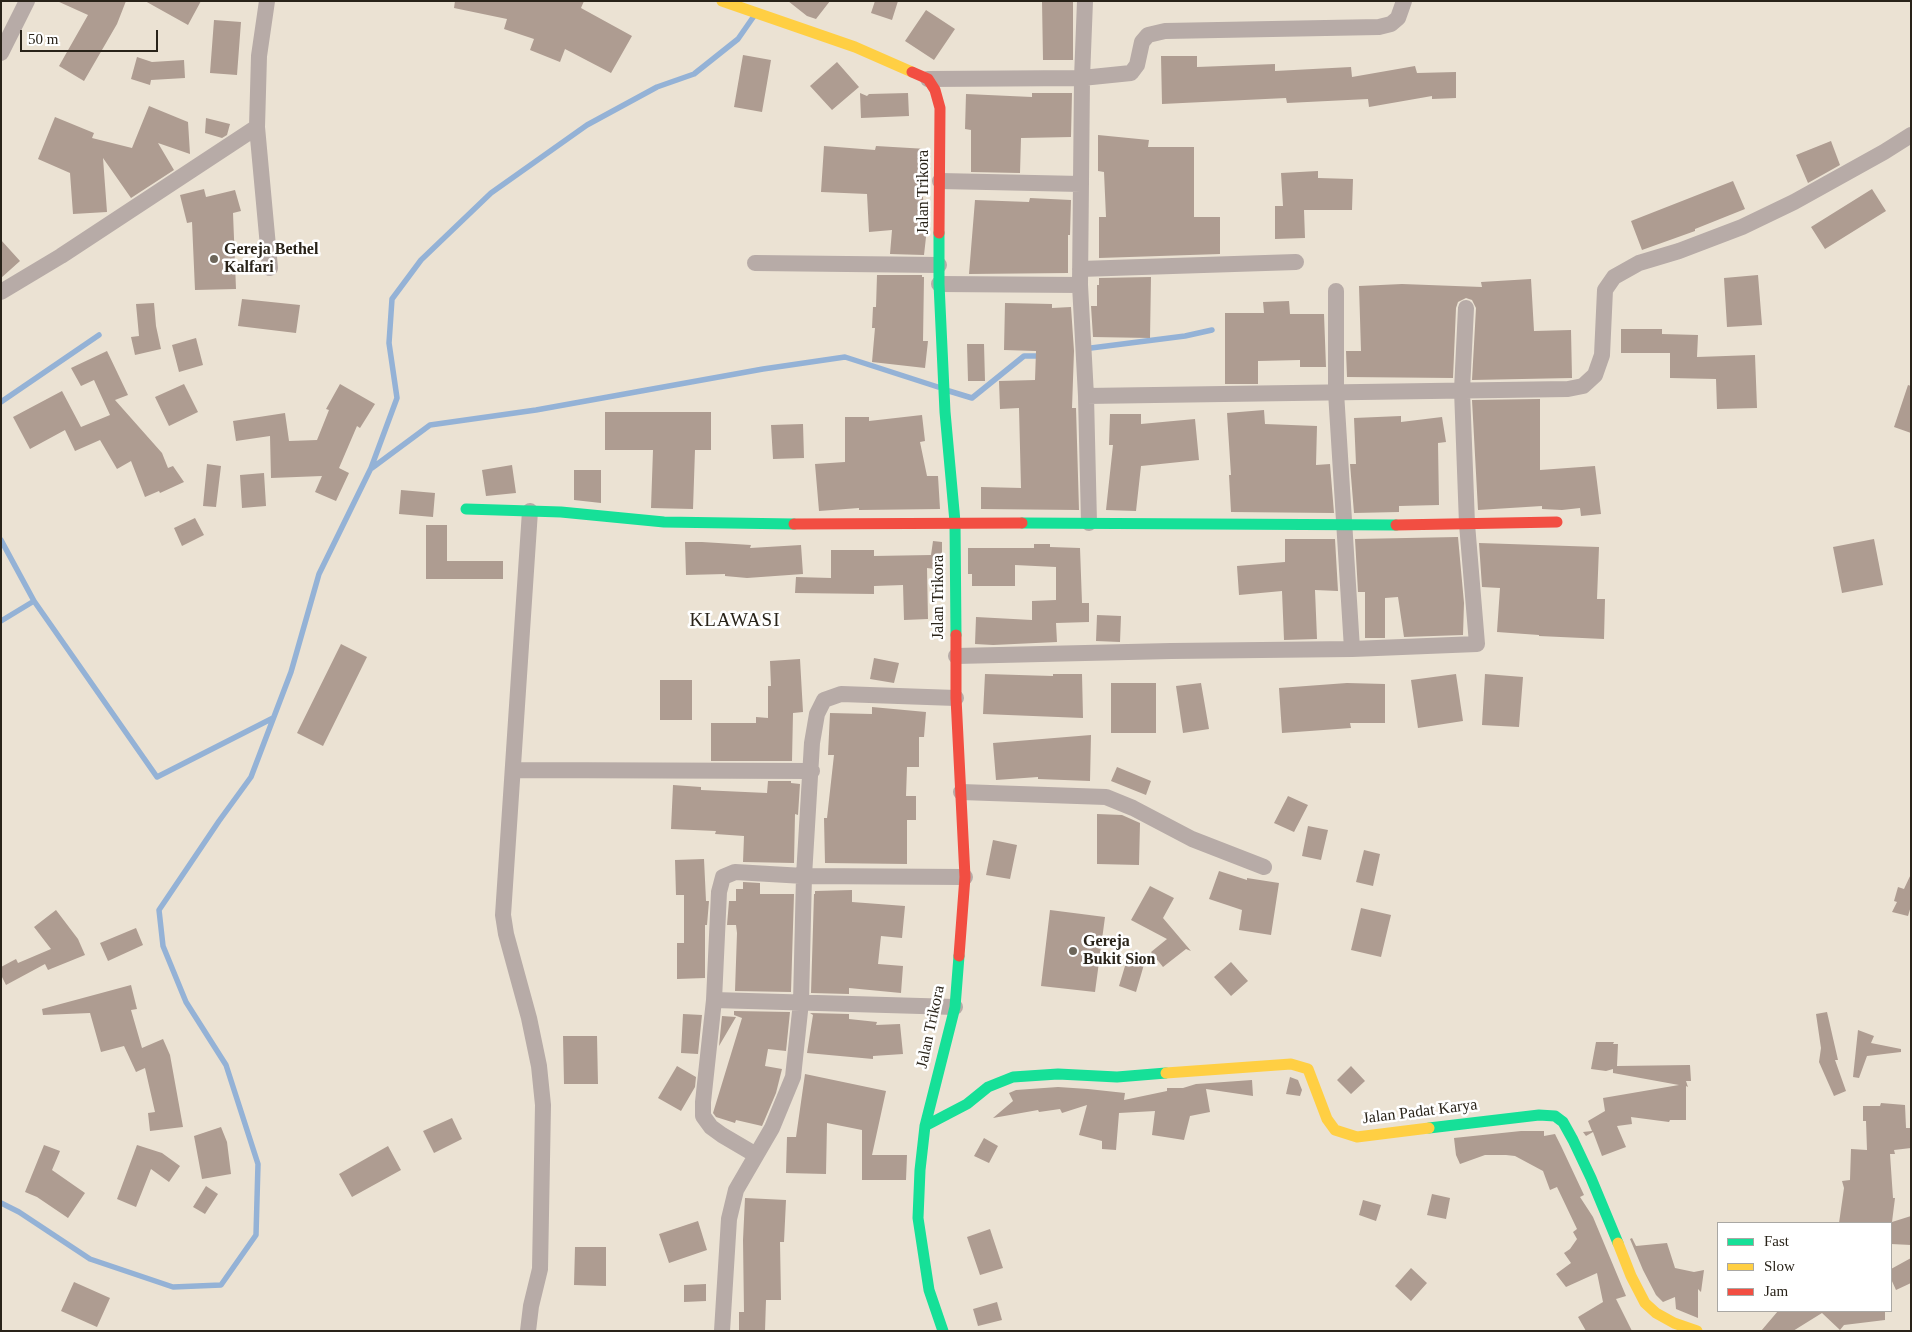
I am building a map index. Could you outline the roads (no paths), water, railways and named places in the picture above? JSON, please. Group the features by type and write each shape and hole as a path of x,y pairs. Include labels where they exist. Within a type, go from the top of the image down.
{"street":[{"path":"1,53 27,1"},
{"path":"267,1 259,56 258,127 270,268"},
{"path":"722,1 855,47 928,79 1082,78 1131,73 1137,65 1142,42 1148,34 1379,27 1391,24 1398,18 1404,1"},
{"path":"1085,1 1082,78 1080,277 1086,396 1089,523"},
{"name":"Jalan Trikora","path":"928,79 935,90 940,108 939,284 945,412 955,522 956,698 965,877 955,1007 925,1126 920,1170 918,1218 929,1290 943,1331"},
{"path":"1,292 61,256 258,127"},
{"path":"1086,396 1568,389 1583,386 1595,375 1602,355 1605,290 1614,277 1639,263 1679,251 1751,223 1794,202 1911,135"},
{"path":"940,180 1081,184"},
{"path":"939,284 1080,277 1296,262"},
{"path":"755,263 939,265"},
{"path":"1336,291 1336,392 1352,649"},
{"path":"956,656 1352,649 1477,644 1467,524 1462,390 1466,308"},
{"path":"466,509 529,517 664,522 809,524 955,522 1344,526 1557,522"},
{"path":"528,1331 531,1306 540,1268 543,1105 539,1066 529,1018 506,934 503,915 529,517"},
{"path":"722,1331 729,1219 736,1190 772,1128 793,1077 801,1002 804,876 812,771 812,743 817,714 824,700 841,694 956,698"},
{"path":"513,770 812,771"},
{"path":"961,792 1106,797 1133,808 1192,839 1264,867"},
{"path":"756,1155 711,1127 703,1116 714,1000 718,892 722,877 734,872 804,876 965,877"},
{"path":"714,1000 955,1007"},
{"name":"Jalan Padat Karya","path":"925,1126 967,1104 988,1088 1013,1077 1058,1074 1117,1077 1291,1064 1308,1069 1327,1119 1334,1130 1357,1137 1500,1119 1539,1115 1555,1116 1563,1122 1573,1140 1591,1178 1631,1276 1645,1303 1656,1313 1674,1323 1697,1331"}],"waterway":[{"path":"1,1203 19,1212 90,1259 173,1287 221,1285 256,1235 258,1164 226,1065 186,1002 163,946 159,910 251,777 291,672 319,574 371,468 397,398 389,343 392,299 421,260 491,193 587,125 657,87 694,74 738,39 754,16"},
{"path":"1091,348 1185,336 1212,330"},
{"path":"1,402 99,335"},
{"path":"949,391 972,398 1024,356 1042,356"},
{"path":"372,468 430,425 536,410 763,369 845,357 938,387"},
{"path":"1,540 34,601"},
{"path":"1,621 34,601 157,777 273,718"}],"place":[{"name":"Gereja Bethel Kalfari","path":"214,259"},
{"name":"Gereja Bukit Sion","path":"1073,951"}],"district":[{"name":"KLAWASI","path":"735,621"}]}
